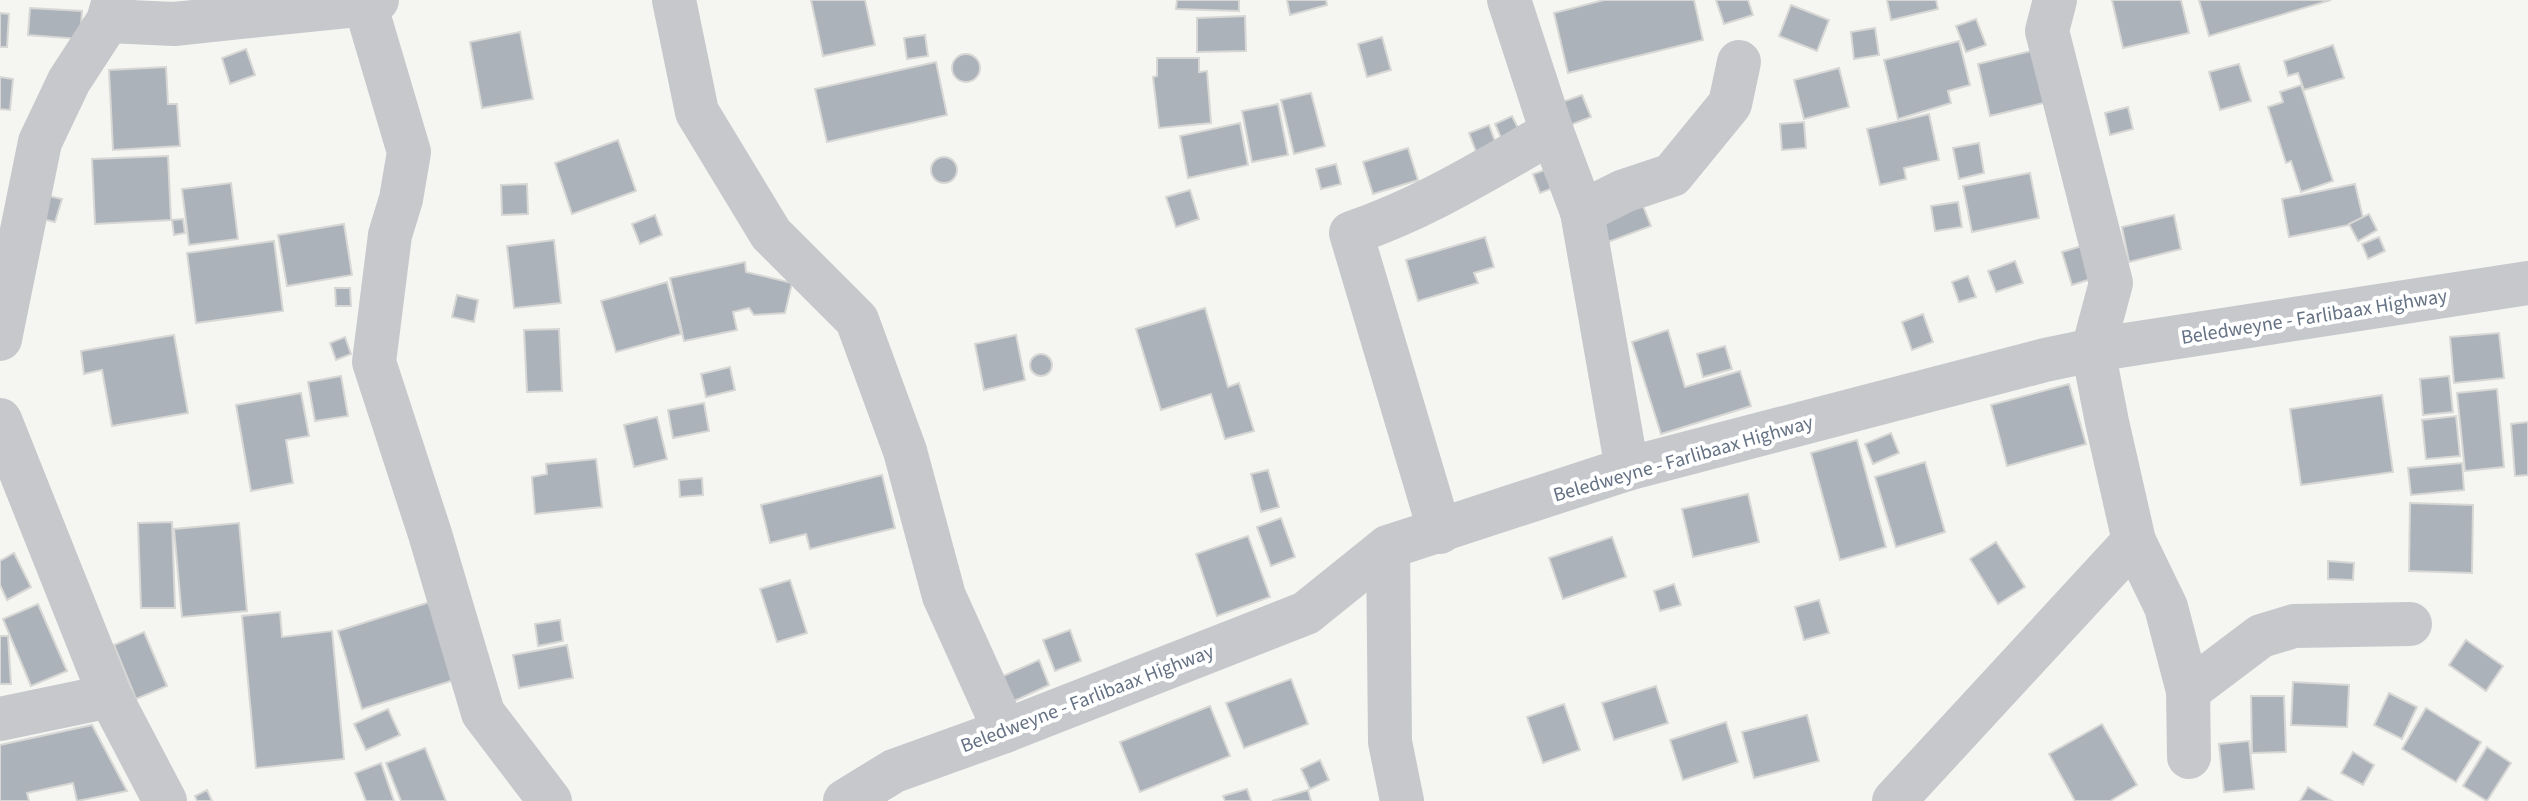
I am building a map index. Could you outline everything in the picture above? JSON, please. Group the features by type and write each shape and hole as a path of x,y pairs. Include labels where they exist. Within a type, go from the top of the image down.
{"street":[{"path":"674,0 697,112 771,234 857,320 905,451 944,596 1005,731"},
{"path":"1509,0 1582,212 1627,469"},
{"path":"2055,0 2047,31 2111,283 2093,350 2134,541 2166,607 2188,691 2189,757"},
{"path":"0,339 40,142 69,81 111,11 174,24 369,1 409,152 401,199 390,235 374,362 430,534 483,713 550,801"},
{"path":"1582,212 1624,191 1672,175 1730,104 1739,62"},
{"path":"1440,532 1351,233 1388,221 1428,202 1552,132"},
{"name":"Beledweyne - Farlibaax Highway","path":"845,801 894,771 1306,613 1388,547 1627,469 2093,350 2528,283"},
{"path":"0,420 110,696 165,801"},
{"path":"1894,801 2134,541"},
{"path":"1388,547 1390,742 1402,801"},
{"path":"2188,691 2261,636 2294,626 2410,624"},
{"path":"0,719 110,696"}],"building":[{"path":"811,0 865,0 875,45 823,56"},
{"path":"1177,0 1239,0 1239,11 1176,9"},
{"path":"1287,0 1326,0 1327,5 1290,15"},
{"path":"1604,0 1694,0 1703,40 1568,73 1554,13"},
{"path":"1716,0 1748,0 1753,15 1724,24"},
{"path":"1887,0 1936,0 1938,9 1891,20"},
{"path":"2112,0 2181,0 2189,33 2123,48"},
{"path":"2199,0 2331,0 2209,36"},
{"path":"1791,5 1829,20 1817,51 1779,36"},
{"path":"30,8 82,11 80,39 28,35"},
{"path":"0,13 9,14 7,47 0,47"},
{"path":"1245,16 1246,51 1197,52 1197,18"},
{"path":"1976,19 1986,45 1966,52 1956,26"},
{"path":"1875,28 1879,55 1854,59 1851,32"},
{"path":"520,32 533,99 482,108 470,42"},
{"path":"925,35 928,56 907,59 904,38"},
{"path":"1382,37 1391,70 1367,77 1358,44"},
{"path":"1959,41 1970,85 1948,91 1951,103 1898,119 1884,60"},
{"path":"2333,45 2344,78 2304,90 2298,73 2288,76 2284,61"},
{"path":"246,49 255,75 230,84 222,58"},
{"path":"2039,49 2052,101 1990,116 1978,64"},
{"path":"966,54 976,58 980,68 976,78 966,82 956,78 952,68 956,58"},
{"path":"1157,58 1199,58 1199,72 1207,71 1211,123 1159,128 1153,77 1157,76"},
{"path":"936,62 947,115 827,142 815,89"},
{"path":"2239,64 2251,101 2220,110 2209,72"},
{"path":"166,67 168,104 177,104 180,146 113,150 109,70"},
{"path":"1839,68 1849,107 1804,119 1794,80"},
{"path":"0,77 13,79 10,110 0,109"},
{"path":"2301,85 2333,181 2301,192 2291,161 2286,163 2268,107 2283,102 2280,92"},
{"path":"1311,93 1325,146 1294,154 1281,100"},
{"path":"1582,95 1591,117 1570,125 1562,102"},
{"path":"1278,104 1288,155 1252,162 1242,111"},
{"path":"2128,107 2133,129 2110,135 2105,113"},
{"path":"1929,114 1939,160 1904,168 1906,179 1880,185 1867,129"},
{"path":"1512,116 1520,132 1502,140 1495,124"},
{"path":"1804,122 1806,148 1782,150 1780,124"},
{"path":"1240,123 1248,165 1188,178 1180,136"},
{"path":"1489,125 1497,147 1477,154 1469,133"},
{"path":"618,140 636,191 572,214 555,163"},
{"path":"1979,143 1984,173 1959,179 1953,148"},
{"path":"1408,148 1418,180 1373,194 1363,162"},
{"path":"168,156 171,220 95,224 92,159"},
{"path":"944,157 953,161 957,170 953,179 944,183 935,179 931,170 935,161"},
{"path":"1336,164 1341,184 1321,189 1316,169"},
{"path":"1554,167 1561,185 1540,193 1533,174"},
{"path":"2030,173 2039,218 1972,232 1963,186"},
{"path":"231,183 238,239 189,245 182,189"},
{"path":"527,184 528,214 502,215 501,185"},
{"path":"2355,184 2364,222 2289,237 2282,199"},
{"path":"1190,190 1199,219 1176,227 1166,197"},
{"path":"44,195 62,199 55,222 38,218"},
{"path":"1639,196 1651,226 1608,242 1597,212"},
{"path":"1958,202 1962,227 1935,231 1931,206"},
{"path":"2369,214 2377,230 2358,241 2349,224"},
{"path":"655,215 662,235 640,244 632,224"},
{"path":"2174,215 2181,249 2129,262 2122,227"},
{"path":"183,219 185,233 174,235 172,220"},
{"path":"344,224 352,275 287,286 278,235"},
{"path":"1485,237 1494,267 1474,273 1478,283 1418,301 1406,260"},
{"path":"2379,237 2385,251 2368,259 2362,244"},
{"path":"554,240 561,303 514,308 507,246"},
{"path":"274,241 283,311 196,323 187,253"},
{"path":"2082,246 2091,279 2072,285 2062,252"},
{"path":"2015,261 2023,283 1996,292 1988,271"},
{"path":"745,262 746,272 792,283 785,313 754,315 749,308 733,312 737,330 684,341 670,278"},
{"path":"1968,276 1976,297 1959,302 1952,282"},
{"path":"667,282 681,334 616,352 601,301"},
{"path":"335,288 350,288 351,306 336,306"},
{"path":"457,295 478,300 474,322 452,317"},
{"path":"1205,308 1228,387 1239,383 1254,431 1225,439 1211,394 1161,410 1136,329"},
{"path":"1923,314 1933,342 1912,350 1902,322"},
{"path":"559,329 562,391 527,392 524,330"},
{"path":"1668,330 1685,387 1740,371 1751,406 1661,434 1632,342"},
{"path":"2499,333 2504,378 2454,383 2450,337"},
{"path":"174,335 188,413 112,426 102,370 84,374 81,351"},
{"path":"1016,335 1025,380 984,390 975,344"},
{"path":"345,337 351,354 336,360 330,343"},
{"path":"1725,346 1732,369 1703,377 1697,354"},
{"path":"1041,354 1049,357 1052,365 1049,373 1041,376 1033,373 1030,365 1033,357"},
{"path":"730,367 735,390 706,397 701,374"},
{"path":"341,376 348,416 315,421 308,382"},
{"path":"2449,376 2453,412 2423,415 2420,379"},
{"path":"2069,384 2086,444 2007,466 1991,405"},
{"path":"2497,389 2504,467 2465,471 2457,393"},
{"path":"301,393 309,436 286,440 293,483 251,491 236,405"},
{"path":"2382,395 2393,472 2301,485 2290,409"},
{"path":"704,403 709,431 673,438 668,410"},
{"path":"2456,416 2460,456 2426,459 2422,420"},
{"path":"657,417 667,459 634,467 624,425"},
{"path":"2528,422 2528,475 2515,476 2511,424"},
{"path":"1891,433 1899,453 1873,464 1865,444"},
{"path":"1857,440 1886,547 1840,560 1811,453"},
{"path":"596,459 602,507 535,514 532,477 547,474 546,464"},
{"path":"1925,462 1945,532 1896,547 1875,477"},
{"path":"2462,463 2464,490 2411,495 2408,468"},
{"path":"1268,470 1279,507 1261,512 1251,474"},
{"path":"882,475 895,528 810,549 806,534 770,543 761,505"},
{"path":"702,478 703,495 680,497 679,480"},
{"path":"1748,494 1759,542 1693,557 1682,509"},
{"path":"2410,503 2473,505 2472,573 2409,571"},
{"path":"1281,518 1295,557 1271,566 1257,527"},
{"path":"172,522 175,608 141,608 138,523"},
{"path":"239,523 247,611 182,617 174,529"},
{"path":"1248,536 1270,597 1217,616 1196,554"},
{"path":"1612,537 1626,577 1563,599 1549,558"},
{"path":"1996,542 2025,587 1998,604 1970,559"},
{"path":"14,553 31,587 7,600 0,585 0,561"},
{"path":"2328,561 2354,563 2353,580 2328,579"},
{"path":"790,580 807,633 777,642 760,589"},
{"path":"1674,584 1681,605 1660,611 1654,591"},
{"path":"1819,600 1829,633 1804,640 1795,607"},
{"path":"430,602 454,680 362,709 338,631"},
{"path":"38,604 67,671 31,686 3,619"},
{"path":"280,612 282,637 332,631 344,759 256,768 242,616"},
{"path":"560,620 563,641 538,646 535,624"},
{"path":"1070,630 1081,661 1055,671 1043,640"},
{"path":"144,632 167,686 136,699 114,645"},
{"path":"0,636 8,636 11,684 0,684"},
{"path":"2466,640 2503,666 2486,691 2449,665"},
{"path":"567,645 573,678 519,688 513,655"},
{"path":"1039,660 1049,685 1001,707 990,682"},
{"path":"1291,679 1308,724 1244,748 1226,703"},
{"path":"2293,682 2349,685 2347,727 2291,725"},
{"path":"1656,686 1668,723 1614,740 1602,703"},
{"path":"2389,693 2417,707 2402,739 2374,725"},
{"path":"2251,696 2284,696 2286,752 2252,753"},
{"path":"1564,704 1580,750 1543,763 1527,717"},
{"path":"1210,706 1230,756 1140,792 1120,742"},
{"path":"2426,708 2481,742 2456,782 2402,749"},
{"path":"388,709 400,735 366,750 354,724"},
{"path":"1807,715 1819,761 1754,778 1742,732"},
{"path":"1726,722 1738,762 1683,780 1670,740"},
{"path":"2102,724 2137,785 2110,801 2075,801 2049,754"},
{"path":"92,725 127,791 77,801 73,783 27,793 29,801 0,801 0,745"},
{"path":"2249,741 2254,789 2224,792 2219,744"},
{"path":"2487,747 2511,763 2487,801 2463,786"},
{"path":"425,748 446,801 401,801 386,763"},
{"path":"2353,752 2374,765 2363,785 2341,773"},
{"path":"1320,760 1329,780 1310,789 1301,769"},
{"path":"381,763 394,801 366,801 355,773"},
{"path":"2308,787 2332,801 2300,801"},
{"path":"1247,789 1251,801 1225,801 1223,796"},
{"path":"207,790 212,801 197,801 195,796"},
{"path":"1308,790 1311,801 1272,801"}]}
